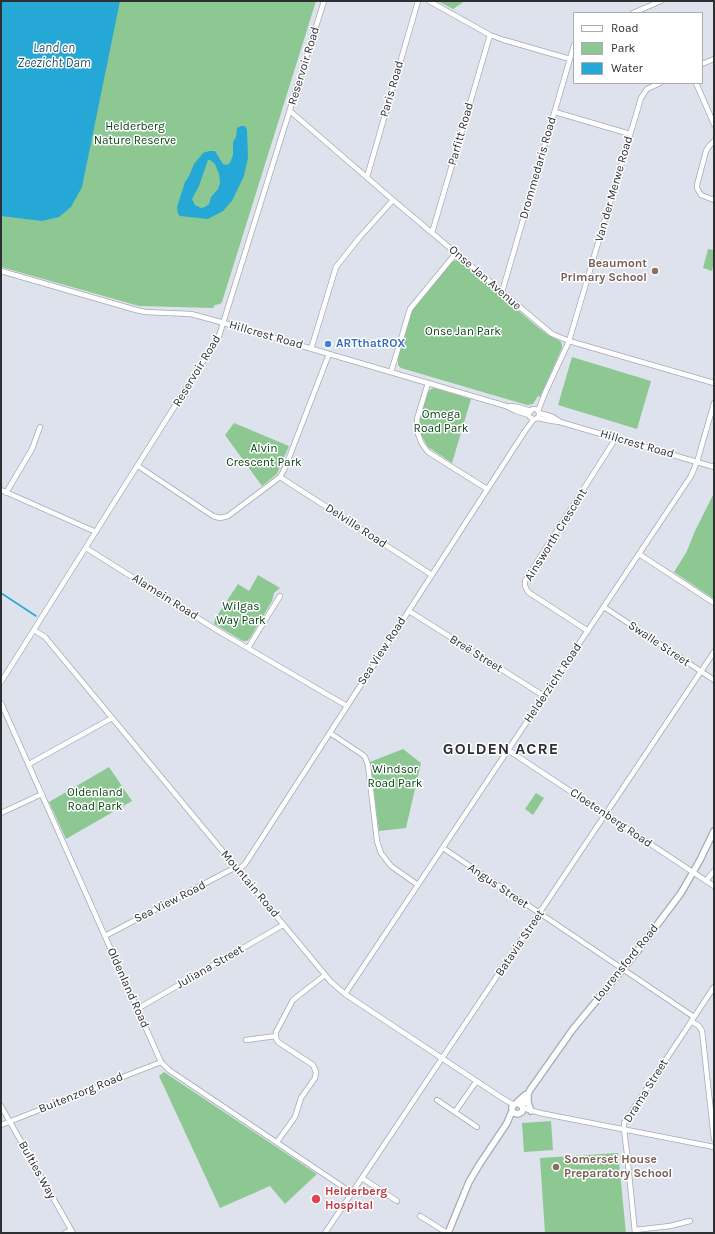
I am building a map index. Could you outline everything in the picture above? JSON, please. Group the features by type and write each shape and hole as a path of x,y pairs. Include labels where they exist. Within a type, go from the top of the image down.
{"street":[{"name":"Reservoir Road","path":"1,682 219,336 324,1"},
{"name":"Paris Road","path":"367,177 418,1"},
{"path":"429,1 490,35 570,59"},
{"path":"635,12 660,1"},
{"name":"Parfitt Road","path":"432,233 490,35"},
{"name":"Drommedaris Road","path":"502,292 573,48"},
{"path":"703,64 714,59"},
{"name":"Van der Merwe Road","path":"534,414 569,341 642,94 647,89 658,84"},
{"path":"696,84 714,124"},
{"name":"Onse Jan Avenue","path":"290,111 552,334 569,341 714,383"},
{"path":"555,112 630,134"},
{"path":"714,141 706,151 696,185 701,195 714,200"},
{"path":"311,349 336,267 359,238 393,200"},
{"path":"391,372 410,309 456,253"},
{"name":"Hillcrest Road","path":"1,270 136,310 145,312 191,314 224,323 506,406 516,411 553,417 560,422 714,467"},
{"path":"138,466 212,516 220,518 228,516 280,476 285,468 329,354"},
{"path":"428,383 418,414 417,424 418,434 422,444 428,452 487,489"},
{"name":"Helderzicht Road","path":"345,994 691,476 697,462 714,403"},
{"name":"Sea View Road","path":"105,936 245,864 534,414"},
{"path":"40,427 32,449 3,491 96,532"},
{"name":"Ainsworth Crescent","path":"588,631 528,592 525,581 616,438"},
{"name":"Delville Road","path":"280,476 432,575"},
{"name":"Alamein Road","path":"86,548 215,629 347,706"},
{"path":"639,554 714,603"},
{"path":"248,648 280,596"},
{"name":"Swalle Street","path":"604,607 714,680"},
{"name":"Breë Street","path":"408,611 544,696"},
{"name":"Mountain Road","path":"34,630 45,637 325,975 345,994 517,1109 714,1146"},
{"name":"Batavia Street","path":"326,1233 714,652"},
{"name":"Oldenland Road","path":"1,703 161,1062 169,1070 352,1193"},
{"path":"29,764 112,718"},
{"path":"330,733 365,757 368,765 377,841 381,853 391,866 418,885"},
{"name":"Cloetenberg Road","path":"508,750 714,886"},
{"path":"1,813 42,794"},
{"name":"Lourensford Road","path":"448,1233 464,1192 473,1174 507,1123 579,1022 623,970 675,902 694,873 714,831"},
{"name":"Angus Street","path":"443,848 693,1019 702,1031 714,1139"},
{"path":"706,881 714,871"},
{"name":"Juliana Street","path":"137,1009 283,925"},
{"path":"277,1142 294,1116 301,1098 315,1078 316,1072 313,1065 278,1042 276,1032 293,1000 325,975"},
{"name":"Drama Street","path":"635,1232 628,1154 624,1129 625,1120 714,987"},
{"path":"246,1040 276,1036"},
{"name":"Buitenzorg Road","path":"1,1125 161,1062"},
{"path":"456,1112 476,1082"},
{"path":"530,1092 528,1103 531,1111"},
{"path":"437,1100 477,1127"},
{"name":"Bulties Way","path":"1,1106 72,1231"},
{"name":"Mountain Road","path":"517,1109 540,1113"},
{"path":"362,1178 397,1201"},
{"path":"420,1216 448,1233"},
{"path":"635,1232 690,1221"},
{"path":"65,1233 72,1231"}],"green space":[{"name":"Helderberg Nature Reserve","path":"1,1 316,1 222,302 220,304 215,305 213,308 139,306 1,267"},
{"path":"438,1 465,1 453,9"},
{"path":"708,249 714,250 712,271 703,268"},
{"name":"Onse Jan Park","path":"456,260 461,261 534,324 548,335 560,341 562,344 562,348 540,397 538,396 533,404 527,405 401,368 398,365 397,360 412,310 452,262"},
{"path":"572,357 651,381 637,429 558,405"},
{"name":"Omega Road Park","path":"434,388 471,399 452,463 428,447 420,433 420,420 427,393"},
{"name":"Alvin Crescent Park","path":"234,423 289,446 277,474 262,486 225,435"},
{"path":"714,493 714,599 674,572 686,553"},
{"name":"Wilgas Way Park","path":"258,575 280,588 274,593 272,601 250,638 247,641 243,641 214,624 215,619 238,584 249,591"},
{"name":"Windsor Road Park","path":"403,749 421,763 406,828 379,831 370,762"},
{"name":"Oldenland Road Park","path":"109,767 132,801 66,839 49,802"},
{"path":"536,793 544,798 533,815 525,809"},
{"path":"164,1072 317,1174 285,1204 270,1186 220,1208 159,1076"},
{"path":"551,1121 553,1150 524,1152 522,1123"},
{"path":"618,1153 626,1233 545,1233 540,1158"}],"water":[{"name":"Land en Zeezicht Dam","path":"1,1 120,1 82,187 71,207 59,217 42,221 1,216"},
{"path":"245,126 247,130 248,158 244,176 232,201 223,211 208,219 180,216 178,214 177,207 185,182 194,164 203,153 209,151 215,151 223,164 227,165 230,163 233,155 233,142 236,137 237,128","holes":["208,160 215,164 219,174 220,183 218,189 211,197 209,204 201,208 195,205 192,199 199,186"]}],"waterway":[{"path":"1,593 36,616"}],"place":[{"name":"Beaumont Primary School","path":"655,271"},
{"name":"ARTthatROX","path":"328,344"},
{"name":"Somerset House Preparatory School","path":"556,1167"},
{"name":"Helderberg Hospital","path":"316,1199"}],"district":[{"name":"GOLDEN ACRE","path":"501,749"}]}
